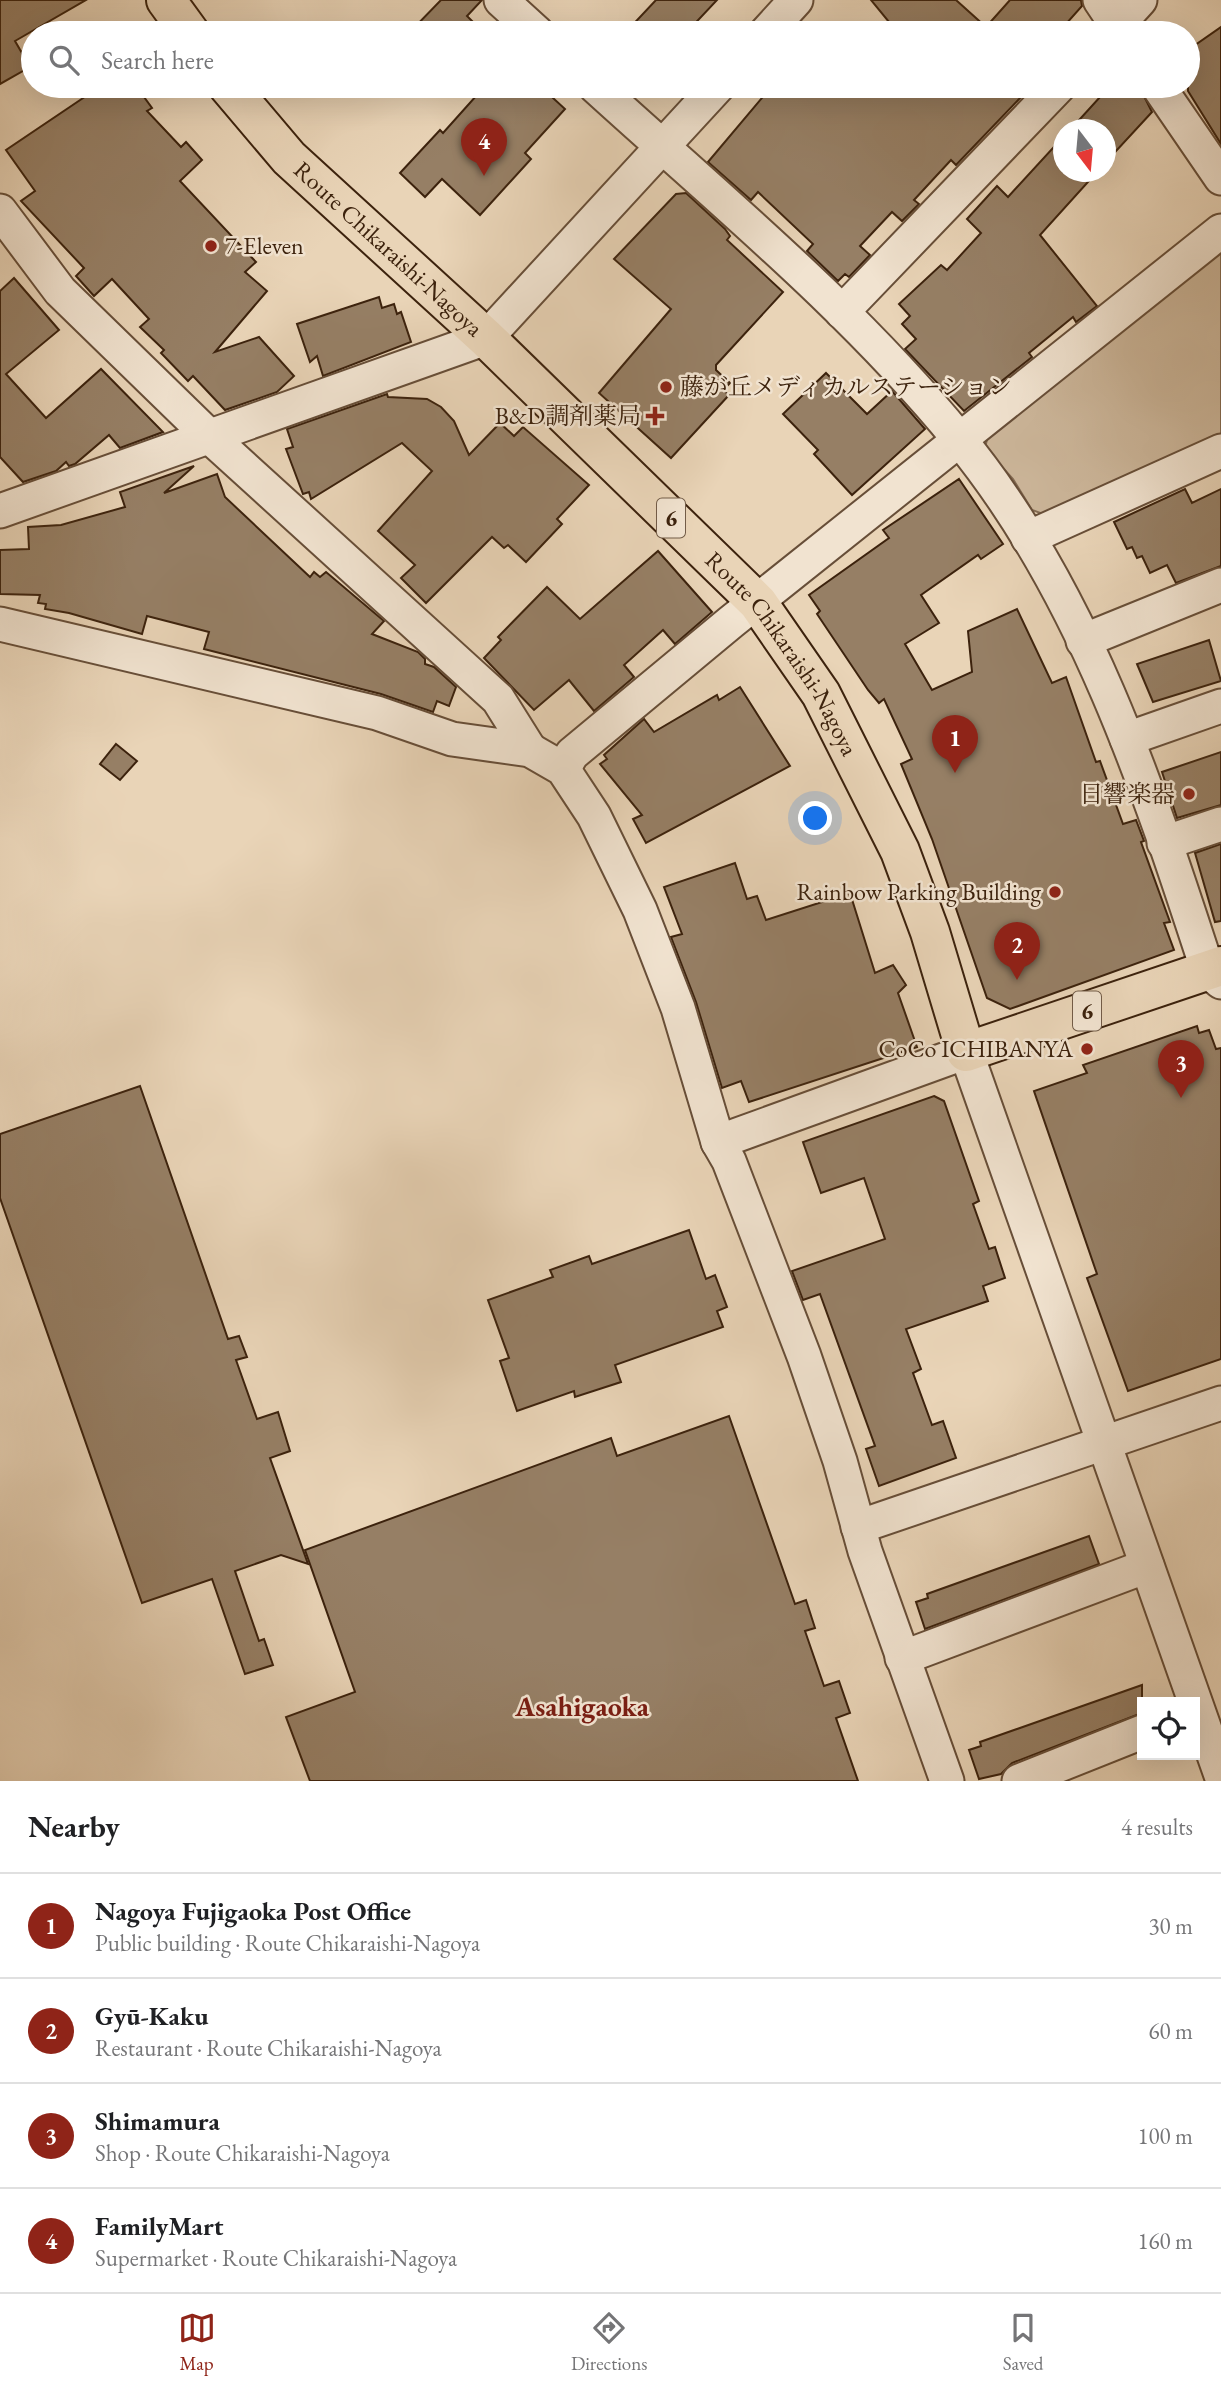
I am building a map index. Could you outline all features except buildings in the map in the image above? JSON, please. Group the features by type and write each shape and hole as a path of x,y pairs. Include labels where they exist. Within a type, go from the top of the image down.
{"main road":[{"path":"166,0 181,21"},
{"name":"Route Chikaraishi-Nagoya","path":"238,98 289,159 486,338 758,603 821,694 900,851 930,932 966,1052"},
{"name":"6","path":"966,1052 1217,973"}],"street":[{"path":"501,0 524,21"},
{"path":"777,21 796,0"},
{"path":"1114,21 1140,0"},
{"path":"608,98 842,312 959,439 1028,538 1083,642 1127,739 1164,843 1217,973"},
{"path":"1,510 486,338 707,98"},
{"path":"842,312 1047,98"},
{"path":"1166,98 1221,178"},
{"path":"0,211 60,291 209,436 498,699 530,750"},
{"path":"563,769 572,754 959,439 1221,231"},
{"path":"1028,538 1221,451"},
{"path":"1083,642 1221,585"},
{"path":"0,624 377,713 452,739 530,750 563,769 594,816 640,910 678,1008 718,1142 729,1161 804,1356 902,1658 947,1781"},
{"path":"1127,739 1221,706"},
{"path":"1164,843 1221,824"},
{"path":"718,1142 966,1052 1147,1566 1204,1716 1221,1775"},
{"path":"858,1527 1221,1403"},
{"path":"902,1658 1147,1566"},
{"path":"1019,1781 1137,1734"}],"shaded area":[{"path":"1221,251 1221,434 1043,514 1032,510 1013,479 985,448 989,431"}],"place":[{"name":"FamilyMart","path":"484,176"},
{"name":"7-Eleven","path":"211,246"},
{"name":"藤が丘メディカルステーション","path":"666,387"},
{"name":"B&D調剤薬局","path":"655,416"},
{"name":"Nagoya Fujigaoka Post Office","path":"955,773"},
{"name":"日響楽器","path":"1189,794"},
{"name":"Rainbow Parking Building","path":"1055,892"},
{"name":"Gyū-Kaku","path":"1017,980"},
{"name":"CoCo ICHIBANYA","path":"1087,1049"},
{"name":"Shimamura","path":"1181,1098"}],"district":[{"name":"Asahigaoka","path":"582,1706"}]}
